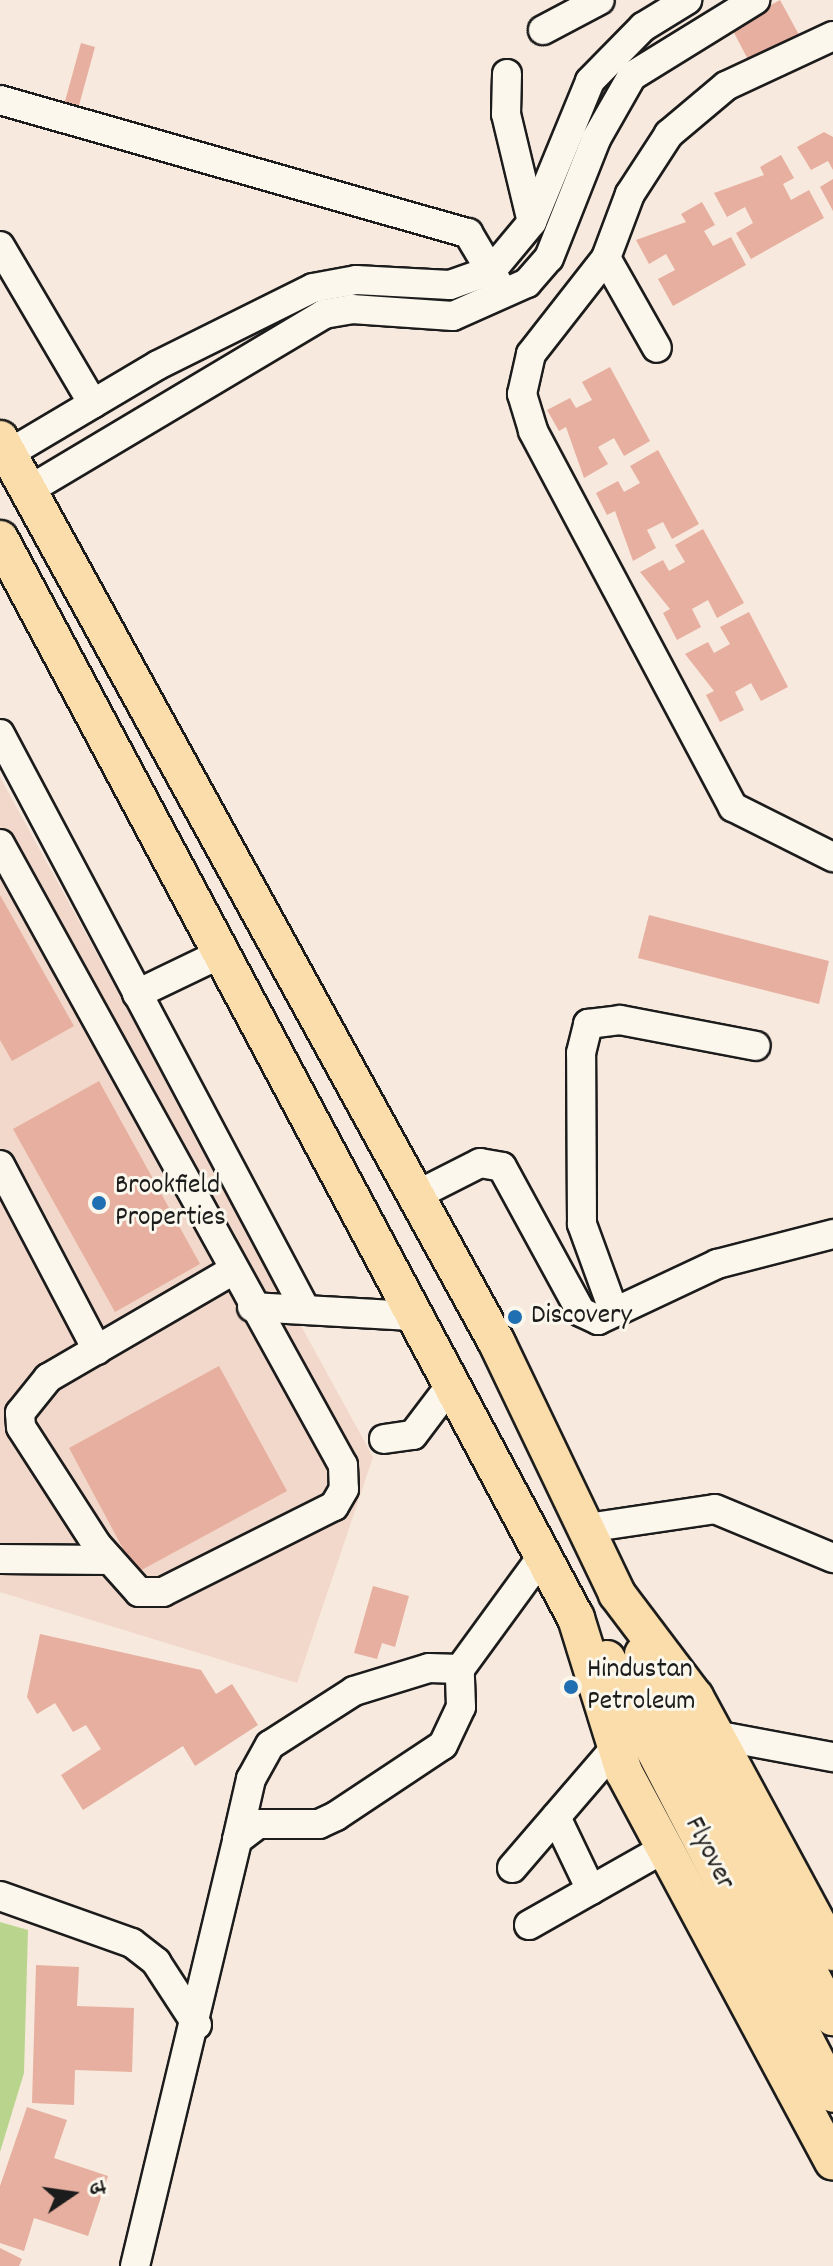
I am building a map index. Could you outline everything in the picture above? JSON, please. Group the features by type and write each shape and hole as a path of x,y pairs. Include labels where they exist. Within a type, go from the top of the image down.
{"main road":[{"path":"4,446 497,1343 694,1758 833,1952"},
{"path":"0,539 411,1316 576,1618 616,1747 665,1848 833,2161"},
{"name":"Flyover","path":"576,1618 596,1638 694,1758 833,2017"},
{"name":"Flyover","path":"694,1758 833,2094"}],"street":[{"path":"543,30 600,0"},
{"path":"29,490 143,416 338,309 439,317 497,282 532,222 590,81 643,27 687,0"},
{"path":"4,446 93,404 313,288 356,280 450,285 527,283 549,258 596,139 632,76 755,0"},
{"path":"833,36 693,107 646,164 606,258 531,354 525,412 733,807 833,857"},
{"path":"507,74 506,114 532,222"},
{"path":"0,100 468,233 497,282"},
{"path":"0,246 93,404"},
{"path":"606,258 657,348"},
{"path":"126,385 143,416"},
{"path":"0,734 8,767 137,994 303,1305"},
{"path":"0,844 232,1271 332,1442 344,1489 334,1506 163,1592 139,1592 110,1560 21,1427 20,1413 48,1378 232,1271"},
{"path":"137,994 220,954"},
{"path":"614,1312 582,1224 581,1053 588,1024 620,1020 756,1046"},
{"path":"415,1196 480,1163 502,1167 581,1312 598,1320 717,1264 833,1234"},
{"path":"0,1165 97,1350"},
{"path":"252,1307 303,1305 411,1316"},
{"path":"384,1439 413,1435 450,1386"},
{"path":"587,1528 715,1509 833,1558"},
{"path":"237,1840 258,1824 327,1820 435,1750 455,1732 460,1669 543,1555"},
{"path":"0,1559 110,1560"},
{"path":"135,2266 197,2025 251,1779 270,1745 354,1691 404,1675 460,1669"},
{"path":"512,1868 616,1747"},
{"path":"694,1758 833,1757"},
{"path":"556,1817 591,1890"},
{"path":"529,1925 665,1848"},
{"path":"0,1896 132,1943 156,1962 197,2025"}],"shaded area":[{"path":"0,777 373,1457 297,1683 0,1592"}],"green space":[{"path":"0,1922 28,1930 24,2073 0,2152"}],"building":[{"path":"780,0 804,44 754,71 731,27"},
{"path":"81,43 95,47 78,109 64,105"},
{"path":"824,132 833,137 833,170 828,161 811,170 797,147"},
{"path":"781,155 794,178 783,184 791,200 809,190 824,218 751,259 736,233 753,223 745,207 727,217 714,193 764,175 760,167"},
{"path":"833,179 833,211 820,187"},
{"path":"702,202 715,225 704,231 713,246 731,237 746,265 673,306 658,279 675,270 666,254 649,264 636,240 686,222 681,214"},
{"path":"610,367 650,441 624,456 614,438 598,447 608,464 584,478 566,427 559,431 547,410 570,398 576,408 592,400 582,382"},
{"path":"658,450 699,524 672,539 663,522 647,530 656,548 633,561 615,511 607,515 596,493 618,481 624,492 640,483 630,466"},
{"path":"703,529 744,603 717,618 708,600 692,609 701,627 677,640 663,613 670,609 640,572 663,560 669,571 685,562 675,545"},
{"path":"749,612 788,687 761,701 751,683 735,692 744,710 720,722 706,695 714,691 685,654 708,642 714,653 730,644 720,627"},
{"path":"0,895 74,1026 12,1061 0,1040"},
{"path":"649,915 829,961 819,1004 638,958"},
{"path":"99,1081 200,1264 115,1312 13,1129"},
{"path":"219,1366 287,1491 136,1573 69,1448"},
{"path":"373,1586 409,1596 395,1647 382,1643 377,1659 354,1653"},
{"path":"40,1634 201,1670 216,1694 232,1684 258,1725 195,1766 183,1746 83,1810 61,1775 101,1749 86,1725 73,1732 55,1703 37,1714 27,1697"},
{"path":"36,1965 79,1967 77,2006 134,2008 132,2072 75,2070 74,2105 32,2103"},
{"path":"27,2107 67,2120 54,2158 108,2176 88,2236 34,2218 24,2251 0,2243 0,2186"},
{"path":"0,2248 22,2259 19,2266 0,2266"}],"place":[{"name":"Brookfield Properties","path":"99,1203"},
{"name":"Discovery","path":"515,1317"},
{"name":"Hindustan Petroleum","path":"571,1687"}]}
